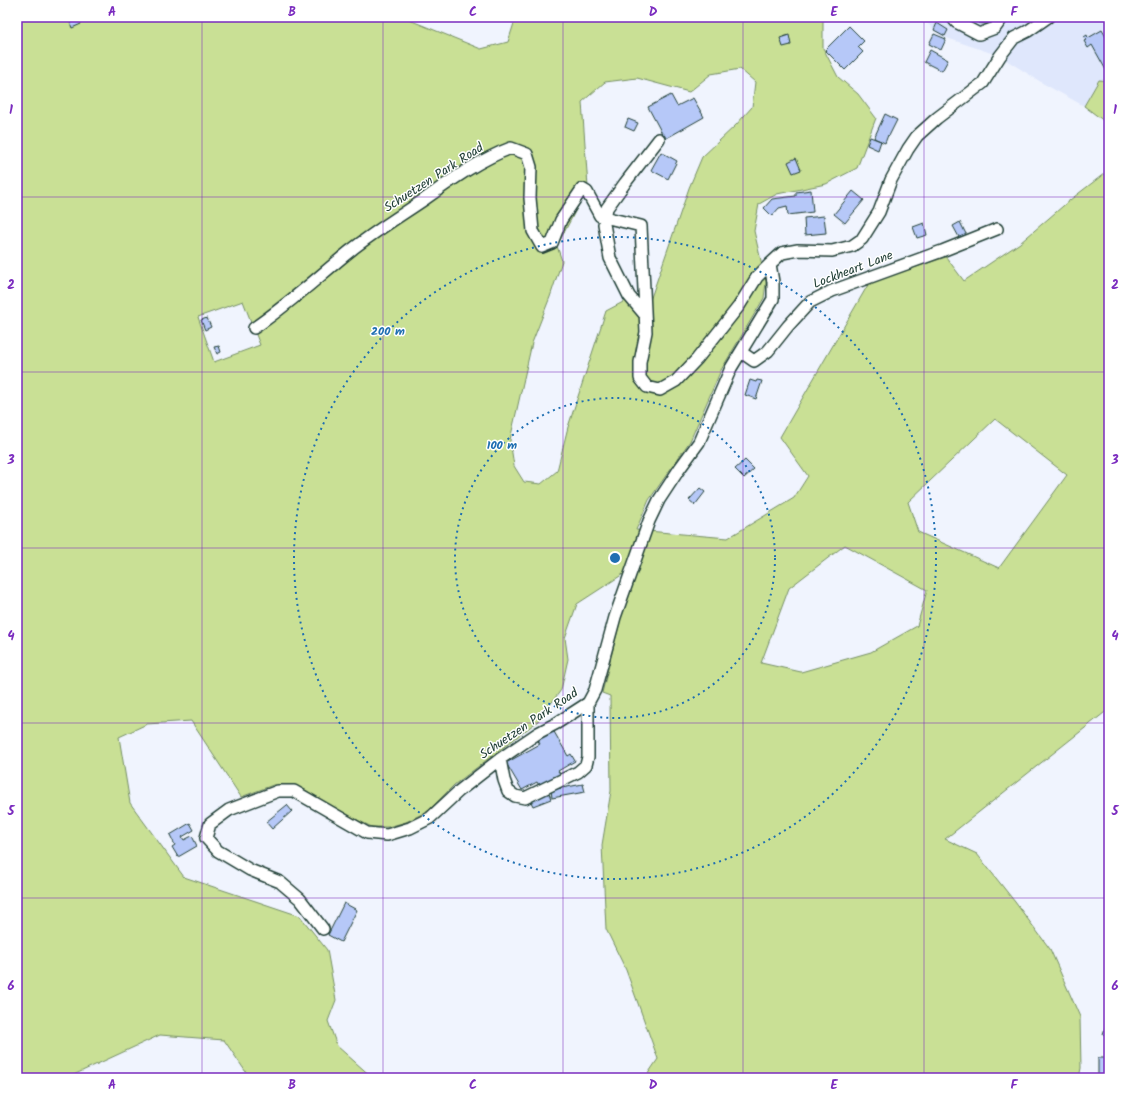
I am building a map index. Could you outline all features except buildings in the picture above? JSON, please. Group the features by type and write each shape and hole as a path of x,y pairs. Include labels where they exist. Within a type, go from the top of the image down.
{"street":[{"path":"952,17 956,22 979,34 995,28 1003,17"},
{"path":"605,218 641,226 646,332 640,362 640,378 647,387 660,390 676,381 697,359 739,306 757,277 782,254 798,250 832,251 852,246 862,238 879,212 894,174 917,136 937,118 983,83 1000,56 1014,38 1028,31 1048,17"},
{"path":"645,315 629,296 610,258 604,224 607,208 659,139"},
{"name":"Schuetzen Park Road","path":"254,328 278,311 350,251 382,228 465,171 494,154 512,148 527,154 531,167 530,198 533,231 542,247 552,243 562,220 582,189 587,192 596,211 600,216 605,218"},
{"name":"Lockheart Lane","path":"741,352 754,361 768,351 810,302 832,291 942,251 997,229"},
{"name":"Schuetzen Park Road","path":"323,929 300,899 280,882 250,870 218,852 206,838 210,824 229,810 278,791 294,790 367,833 387,835 410,828 430,818 459,791 500,759 538,733 557,723 588,703 595,690 615,617 649,521 659,500 699,442 731,368 773,299 773,282 770,264"},
{"path":"500,759 508,791 515,796 526,798 578,772 586,765 588,756 588,703"}],"path":[{"path":"1109,836 1104,856 1109,871"}],"shaded area":[{"path":"924,17 1109,17 1109,81 1099,80 1084,106 1044,84 1000,56 941,36 928,24"}],"green space":[{"path":"17,17 407,17 412,21 481,49 508,42 516,17 822,17 823,48 838,77 858,94 876,118 857,168 826,184 777,194 759,204 754,231 766,282 764,298 721,370 690,441 649,500 636,530 728,538 794,498 808,476 780,437 869,283 946,257 964,281 1020,243 1070,200 1109,170 1109,709 945,839 977,854 1050,949 1080,1017 1081,1068 1079,1078 645,1078 658,1059 626,970 606,929 602,845 611,791 610,696 602,693 620,621 637,565 577,604 565,638 568,659 561,690 538,721 454,785 428,811 406,822 388,827 372,827 334,809 307,791 294,785 273,785 241,797 191,721 147,724 119,737 130,803 184,877 300,916 327,950 336,1000 328,1021 337,1046 373,1078 250,1078 224,1040 160,1035 67,1078 17,1078","holes":["740,69 755,82 752,107 736,125 702,157 689,188 645,315 625,301 606,311 568,427 557,471 541,484 524,482 514,466 510,440 532,343 562,261 557,246 588,187 582,102 605,82 637,78 689,92 711,74","243,301 260,345 214,362 198,317","995,419 1067,475 999,568 918,532 908,502","845,545 927,590 917,626 871,652 801,672 761,663 789,588"]},
{"path":"1099,80 1109,81 1109,128 1108,124 1084,106"}]}
